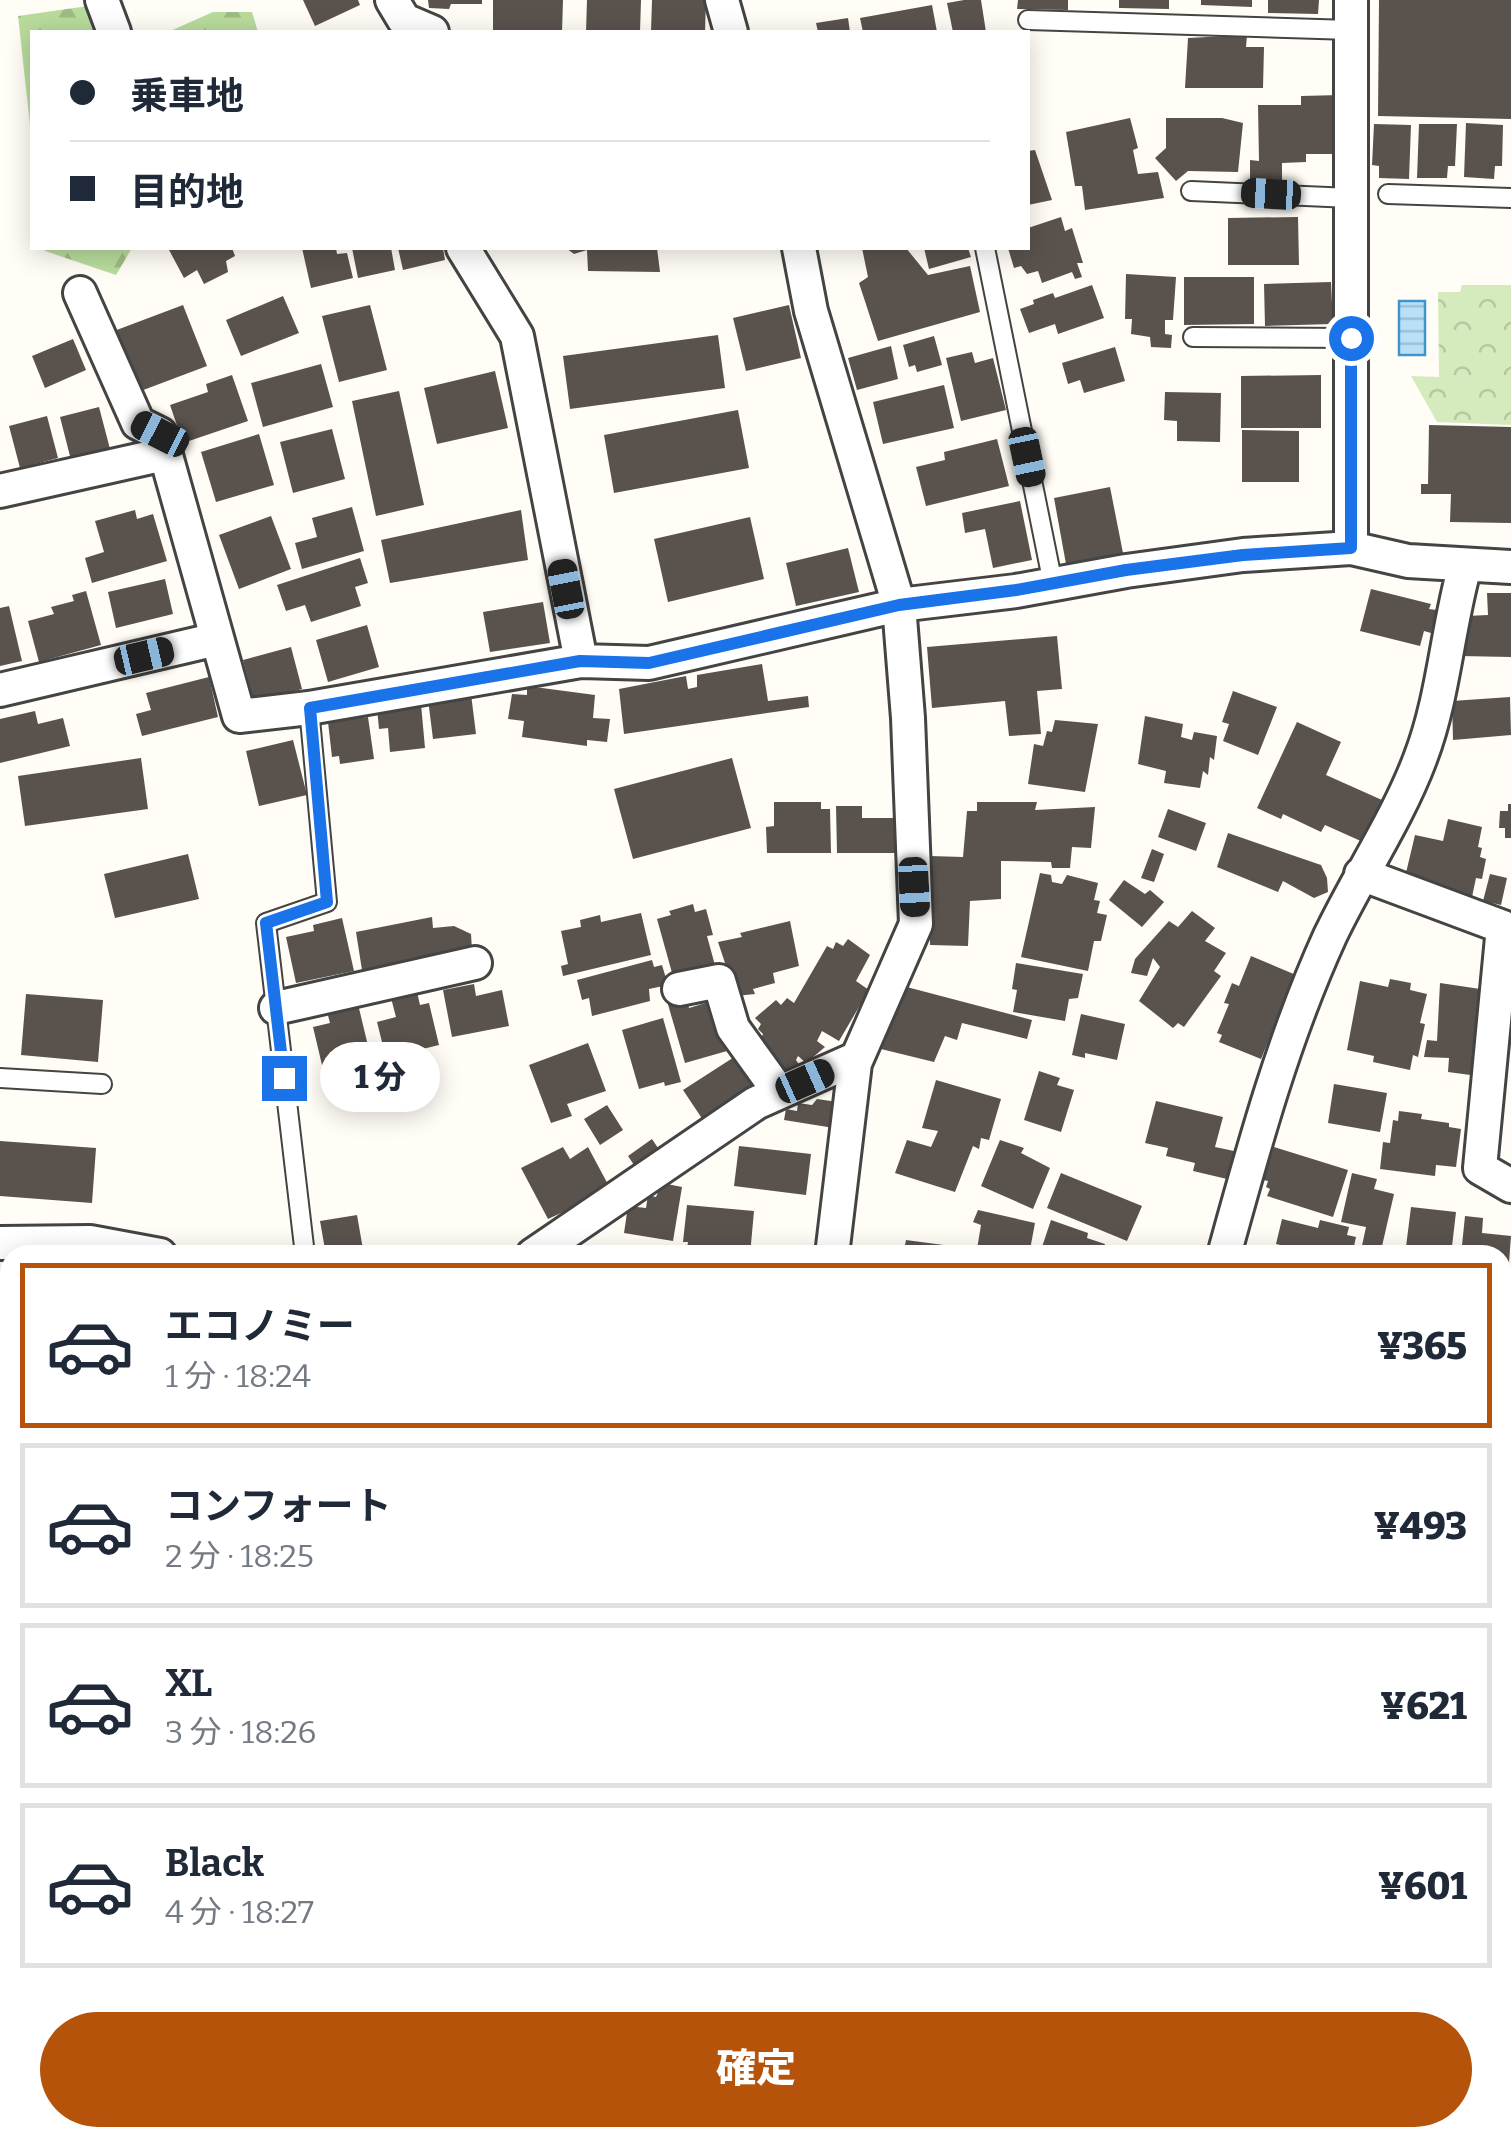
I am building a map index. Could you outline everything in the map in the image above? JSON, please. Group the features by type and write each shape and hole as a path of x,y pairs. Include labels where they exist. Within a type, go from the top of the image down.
{"street":[{"path":"102,0 113,30"},
{"path":"392,0 404,20 427,30"},
{"path":"722,0 730,30"},
{"path":"1351,15 1351,548"},
{"path":"464,250 517,336 580,661"},
{"path":"798,250 811,310 899,605 916,924 858,1058 833,1245"},
{"path":"80,293 138,423 160,434 239,716 310,708 580,661 649,663 899,605 1243,555 1351,548 1408,561 1511,567"},
{"path":"0,491 165,454"},
{"path":"1227,1245 1264,1111 1296,1016 1420,761 1465,566"},
{"path":"0,690 217,639"},
{"path":"1362,874 1507,928 1480,1168 1511,1186"},
{"path":"276,1008 475,963"},
{"path":"679,988 720,981 733,1028 779,1092"},
{"path":"548,1245 756,1103 858,1058"},
{"path":"0,1243 106,1245"}],"lane":[{"path":"1028,20 1351,15"},
{"path":"1191,190 1351,198"},
{"path":"1388,194 1511,198"},
{"path":"984,250 1053,584"},
{"path":"1193,337 1351,338"},
{"path":"304,1245 266,923 327,902 310,708"},
{"path":"0,1078 102,1084"}],"green space":[{"path":"95,5 102,30 30,30 30,125 18,16"},
{"path":"213,12 252,12 257,30 172,30"},
{"path":"45,250 131,250 116,275"},
{"path":"1462,285 1511,285 1511,425 1437,422 1411,376 1439,377 1438,292 1460,292"}],"water":[{"path":"1399,301 1425,301 1425,355 1399,355"}],"building":[{"path":"303,0 358,0 360,5 315,26"},
{"path":"428,0 482,0 482,4 429,8"},
{"path":"493,0 563,0 562,30 493,30"},
{"path":"587,0 641,0 640,30 586,30"},
{"path":"652,0 706,0 705,30 651,30"},
{"path":"981,0 986,30 953,30 947,3"},
{"path":"1018,0 1068,0 1068,10 1017,9"},
{"path":"1119,0 1169,0 1169,9 1119,8"},
{"path":"1201,0 1252,0 1252,7 1201,5"},
{"path":"1268,0 1319,0 1318,14 1268,13"},
{"path":"1379,0 1511,0 1511,119 1378,116"},
{"path":"932,5 937,30 863,30 860,18"},
{"path":"848,18 850,30 818,30 816,23"},
{"path":"1247,35 1246,47 1264,47 1263,88 1185,88 1188,38"},
{"path":"1340,95 1340,154 1306,154 1306,162 1282,163 1282,183 1250,184 1250,160 1259,161 1258,105 1301,105 1301,96"},
{"path":"1130,118 1138,148 1133,150 1138,174 1158,172 1164,198 1085,210 1082,186 1075,186 1066,132"},
{"path":"1166,118 1222,118 1243,123 1238,172 1188,171 1176,181 1155,158 1166,148"},
{"path":"1466,123 1503,125 1502,166 1495,166 1494,179 1464,177"},
{"path":"1374,124 1411,125 1409,179 1379,178 1379,166 1372,165"},
{"path":"1419,124 1457,124 1455,166 1448,166 1447,178 1417,178"},
{"path":"1035,150 1052,200 1030,205 1030,151"},
{"path":"1061,217 1065,231 1072,228 1083,263 1077,263 1082,277 1075,279 1072,272 1042,283 1038,271 1027,274 1021,266 1014,268 1009,250 1030,250 1030,227"},
{"path":"1298,217 1299,265 1228,265 1228,218"},
{"path":"169,250 233,250 235,256 226,261 228,272 204,284 197,270 184,278"},
{"path":"302,250 347,253 353,278 311,288"},
{"path":"352,250 391,250 395,270 358,278"},
{"path":"398,250 443,250 445,260 403,270"},
{"path":"587,250 657,250 660,272 588,271"},
{"path":"862,250 908,250 928,275 970,266 980,312 878,341 859,283 868,277"},
{"path":"924,250 969,250 971,257 929,269"},
{"path":"1126,274 1176,277 1173,320 1165,320 1165,334 1172,335 1171,348 1151,347 1150,337 1131,334 1132,319 1125,319"},
{"path":"1184,277 1254,277 1254,324 1184,325"},
{"path":"1331,282 1333,324 1265,326 1264,284"},
{"path":"1092,285 1104,318 1058,334 1055,324 1029,333 1020,309 1053,293 1055,298"},
{"path":"283,296 299,333 241,356 226,320"},
{"path":"183,305 207,366 138,392 114,331"},
{"path":"370,305 387,370 339,382 322,316"},
{"path":"789,305 801,358 746,371 733,318"},
{"path":"718,335 725,388 570,409 563,356"},
{"path":"934,336 942,365 917,372 915,365 909,367 903,345"},
{"path":"73,339 86,370 45,388 32,356"},
{"path":"891,346 898,379 857,390 848,358"},
{"path":"1115,347 1125,381 1084,393 1080,380 1068,384 1062,363"},
{"path":"972,352 975,363 993,358 1006,410 961,421 946,358"},
{"path":"321,364 333,407 263,427 251,383"},
{"path":"495,371 508,428 437,444 424,388"},
{"path":"232,375 248,421 183,443 170,405 208,392 206,384"},
{"path":"1321,375 1321,428 1241,428 1241,376"},
{"path":"944,385 954,428 883,444 873,402"},
{"path":"399,391 424,505 376,516 352,401"},
{"path":"1165,392 1221,393 1220,442 1177,441 1177,421 1164,420"},
{"path":"99,407 110,449 71,460 60,417"},
{"path":"738,410 749,468 614,493 604,435"},
{"path":"47,416 58,458 20,468 9,426"},
{"path":"1429,425 1511,427 1511,523 1450,522 1451,494 1421,494 1421,484 1428,484"},
{"path":"332,429 345,479 293,493 280,442"},
{"path":"1242,430 1299,431 1299,482 1242,482"},
{"path":"259,434 274,485 216,502 201,452"},
{"path":"997,439 1009,486 926,506 916,467 945,460 944,452"},
{"path":"1110,487 1123,553 1066,564 1054,498"},
{"path":"1020,501 1032,560 993,568 985,529 965,533 962,513"},
{"path":"352,507 364,551 302,569 295,543 317,537 312,518"},
{"path":"135,510 137,519 153,514 167,561 92,583 85,558 104,552 95,521"},
{"path":"521,510 528,560 390,583 381,540"},
{"path":"271,516 291,569 239,589 219,535"},
{"path":"750,517 764,579 668,602 654,539"},
{"path":"848,548 859,592 796,606 786,563"},
{"path":"360,558 368,583 355,587 361,606 311,622 305,605 286,611 277,585"},
{"path":"165,579 173,614 116,628 108,592"},
{"path":"1371,589 1431,604 1429,609 1437,610 1431,633 1424,631 1420,646 1360,631"},
{"path":"86,591 101,645 39,662 28,621 54,614 51,607 74,601 72,595"},
{"path":"1487,593 1511,593 1511,657 1460,656 1466,616 1488,615"},
{"path":"543,602 550,643 490,652 483,612"},
{"path":"9,606 22,661 0,666 0,608"},
{"path":"367,625 379,667 328,682 316,640"},
{"path":"1057,636 1062,689 1037,691 1041,734 1009,736 1005,701 932,708 927,647"},
{"path":"291,647 302,689 254,702 243,660"},
{"path":"762,664 768,701 808,696 809,707 624,734 619,689 686,676 688,689 697,687 697,675"},
{"path":"209,677 218,717 142,736 136,714 151,710 146,693"},
{"path":"527,686 595,695 593,718 610,719 607,742 587,740 587,746 522,737 524,721 508,719 512,694 527,695"},
{"path":"1233,691 1277,707 1258,755 1223,741 1229,724 1222,722"},
{"path":"471,694 476,734 433,739 428,699"},
{"path":"1510,697 1511,735 1453,740 1452,701"},
{"path":"421,704 425,748 390,752 388,728 379,729 377,708"},
{"path":"35,711 38,724 63,718 70,746 0,763 0,719"},
{"path":"1145,716 1183,724 1181,737 1192,740 1194,732 1217,736 1214,760 1210,757 1208,775 1203,771 1200,788 1164,783 1166,771 1138,764"},
{"path":"368,717 374,759 340,764 339,756 332,757 328,722"},
{"path":"1055,720 1098,724 1085,792 1028,784 1034,744 1043,746"},
{"path":"1297,722 1341,742 1326,775 1382,800 1363,842 1325,825 1321,832 1283,814 1281,819 1257,808"},
{"path":"293,740 307,795 259,806 246,751"},
{"path":"141,758 148,809 25,826 18,776"},
{"path":"732,758 751,828 633,859 614,789"},
{"path":"774,802 821,802 821,809 830,809 831,853 767,853 766,827 774,826"},
{"path":"977,802 1037,802 1035,810 1095,807 1091,848 1072,847 1070,868 1052,868 1051,862 1001,861 1001,899 970,901 968,946 930,945 930,856 963,857 967,811 977,811"},
{"path":"1508,804 1511,838 1505,838 1505,828 1499,828 1500,811 1508,811"},
{"path":"836,806 862,806 862,818 895,818 896,853 837,853"},
{"path":"1168,809 1206,823 1196,851 1158,837"},
{"path":"1448,819 1482,827 1478,847 1482,848 1480,857 1486,859 1482,879 1476,878 1472,897 1405,877 1415,835 1443,841"},
{"path":"1228,833 1321,865 1328,892 1314,898 1283,881 1278,892 1217,867"},
{"path":"1152,849 1164,854 1154,882 1141,878"},
{"path":"188,854 199,899 115,918 104,874"},
{"path":"1040,873 1051,875 1052,882 1062,884 1067,875 1098,883 1094,900 1100,901 1097,913 1107,915 1101,941 1094,941 1088,971 1021,957"},
{"path":"1490,874 1507,878 1501,905 1483,901"},
{"path":"1124,880 1145,894 1150,890 1164,902 1142,927 1109,900"},
{"path":"693,904 695,912 706,909 713,935 707,936 716,969 674,980 657,919"},
{"path":"1192,911 1215,928 1205,941 1226,953 1214,971 1221,976 1184,1027 1178,1023 1173,1028 1139,1001 1160,967 1153,958 1147,976 1131,973 1135,959 1169,921 1178,927"},
{"path":"641,913 651,955 563,976 561,966 568,964 561,931 581,927 580,920 600,915 601,922"},
{"path":"432,917 433,928 454,926 471,934 472,950 362,970 356,932"},
{"path":"342,918 354,971 296,983 286,937 314,931 313,925"},
{"path":"790,921 799,966 773,973 775,983 753,989 755,994 736,996 718,942"},
{"path":"848,939 870,955 856,981 869,990 839,1041 822,1031 817,1041 825,1047 806,1063 798,1056 796,1060 802,1069 777,1080 762,1046 765,1043 760,1040 761,1024 755,1018 776,1000 781,1005 787,998 794,1003 827,946 833,949 836,942 843,946"},
{"path":"1251,956 1296,975 1261,1059 1219,1042 1222,1035 1217,1033 1229,1004 1224,1003 1232,983 1239,986"},
{"path":"652,960 654,967 662,965 668,985 649,989 650,1001 592,1016 589,998 582,1000 577,980"},
{"path":"1016,963 1083,974 1078,998 1069,999 1065,1021 1013,1012"},
{"path":"1390,979 1411,983 1410,990 1427,994 1418,1057 1413,1055 1410,1070 1373,1062 1374,1056 1347,1050 1360,981 1388,987"},
{"path":"1440,983 1487,990 1478,1076 1448,1072 1449,1058 1424,1057 1427,1040 1437,1041"},
{"path":"474,984 476,996 502,990 509,1026 452,1037 443,990"},
{"path":"903,986 1032,1020 1027,1039 962,1023 957,1040 945,1036 934,1062 881,1049"},
{"path":"417,992 420,1005 429,1003 439,1045 386,1058 377,1022 396,1017 391,998"},
{"path":"26,994 103,1000 98,1062 21,1055"},
{"path":"686,995 689,1008 712,1001 727,1051 685,1063 667,1001"},
{"path":"357,1000 370,1054 322,1065 313,1027 330,1023 326,1008"},
{"path":"1081,1014 1125,1024 1117,1060 1085,1053 1085,1058 1072,1055"},
{"path":"663,1018 681,1082 639,1089 622,1030"},
{"path":"588,1043 606,1091 567,1104 572,1116 551,1123 529,1065"},
{"path":"742,1052 763,1085 705,1123 683,1090"},
{"path":"1039,1071 1060,1078 1057,1085 1074,1090 1061,1132 1024,1120"},
{"path":"936,1080 1001,1099 989,1140 981,1138 979,1149 973,1146 955,1192 895,1173 907,1140 931,1147 938,1131 922,1128"},
{"path":"1334,1084 1387,1093 1380,1132 1328,1123"},
{"path":"817,1099 838,1102 834,1128 784,1120 786,1109 797,1111 798,1103 812,1105"},
{"path":"1156,1101 1223,1117 1215,1147 1234,1151 1227,1179 1193,1171 1195,1163 1166,1156 1168,1148 1145,1143"},
{"path":"607,1105 623,1130 600,1145 584,1119"},
{"path":"1399,1111 1422,1114 1421,1119 1461,1129 1456,1167 1436,1165 1435,1176 1380,1169 1383,1142 1390,1143 1393,1120 1398,1121"},
{"path":"652,1139 662,1154 638,1171 628,1156"},
{"path":"1000,1140 1024,1148 1021,1153 1050,1168 1033,1209 981,1186"},
{"path":"0,1141 96,1148 92,1203 0,1196"},
{"path":"739,1146 811,1154 806,1195 734,1186"},
{"path":"563,1147 570,1159 588,1147 611,1190 548,1219 521,1168"},
{"path":"1274,1147 1348,1170 1333,1217 1267,1196 1268,1181 1263,1180"},
{"path":"1061,1173 1142,1206 1127,1241 1047,1208"},
{"path":"1352,1173 1377,1179 1374,1189 1394,1194 1382,1245 1362,1245 1366,1227 1341,1222"},
{"path":"662,1183 682,1187 673,1241 624,1233 628,1206 646,1208 648,1195 656,1197"},
{"path":"687,1205 754,1211 751,1245 683,1242"},
{"path":"1411,1207 1456,1212 1452,1245 1406,1245"},
{"path":"978,1210 1035,1223 1031,1245 978,1245 981,1225 973,1222"},
{"path":"357,1215 362,1245 324,1245 320,1221"},
{"path":"1465,1216 1483,1218 1482,1233 1511,1236 1510,1245 1462,1245"},
{"path":"1282,1219 1318,1228 1320,1220 1349,1227 1347,1235 1356,1237 1354,1245 1276,1244"},
{"path":"1051,1220 1088,1233 1087,1238 1105,1244 1105,1245 1043,1245"},
{"path":"906,1240 944,1245 905,1245"}],"route":[{"path":"284,1078 266,923 327,902 310,708 580,661 649,663 899,605 1016,590 1126,570 1243,555 1351,548 1351,338"}]}
